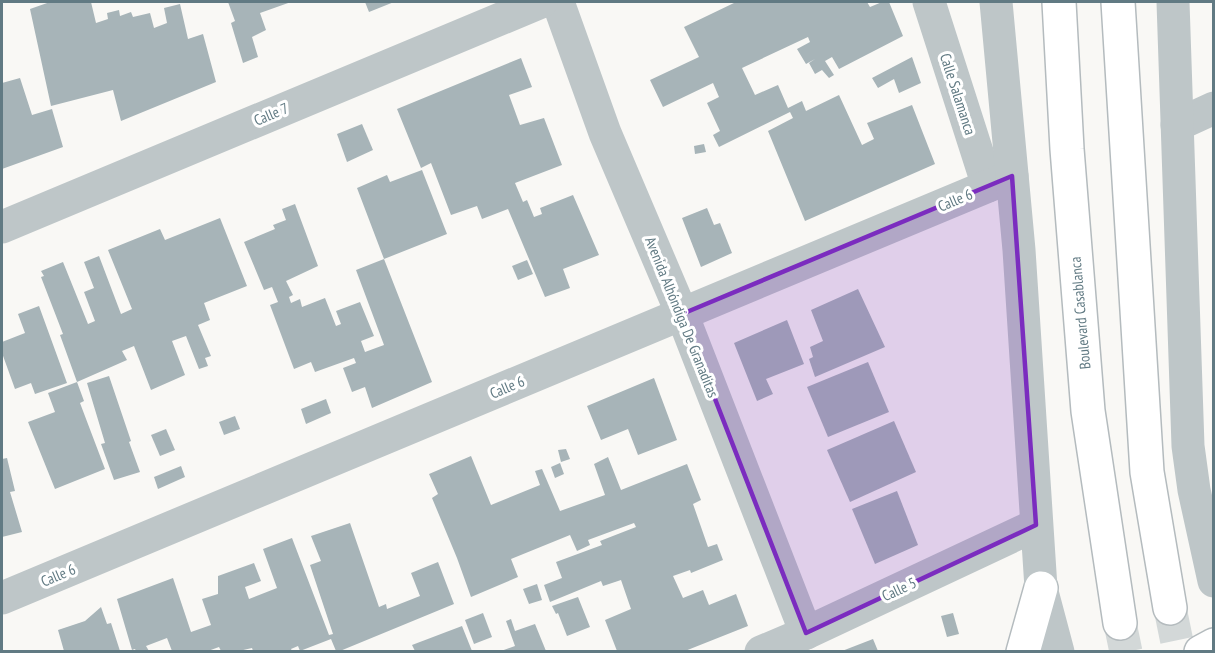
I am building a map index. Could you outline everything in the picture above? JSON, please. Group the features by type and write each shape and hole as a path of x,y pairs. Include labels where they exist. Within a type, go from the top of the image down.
{"main road":[{"name":"Boulevard Casablanca","path":"1059,2 1067,149 1088,411 1119,623"},
{"path":"1118,2 1146,472 1170,608"},
{"path":"1023,651 1041,588"},
{"path":"1201,651 1214,645"}],"street":[{"name":"Calle 7","path":"2,227 541,2"},
{"name":"Avenida Alhóndiga De Granaditas","path":"558,2 605,133 682,314 806,633"},
{"name":"Calle Salamanca","path":"929,2 1000,181"},
{"path":"996,2 1000,181 1041,588 1058,651"},
{"path":"1173,2 1188,446 1204,485 1214,581"},
{"path":"1177,125 1214,108"},
{"name":"Calle 6","path":"2,598 1000,181"},
{"name":"Calle 5","path":"761,651 806,633 1036,525"}],"highlighted area":[{"path":"1012,176 1036,525 806,633 682,314"}],"building":[{"path":"50,2 91,2 96,23 108,19 107,13 119,10 120,16 131,12 133,17 150,13 154,28 167,23 164,8 180,4 188,39 203,34 216,82 121,121 113,90 51,106 30,9"},
{"path":"228,2 291,2 260,13 266,30 252,37 258,57 243,63 231,23 235,21"},
{"path":"365,2 394,2 369,12"},
{"path":"736,2 867,2 870,7 889,2 903,36 839,69 832,57 825,61 834,75 829,78 822,70 815,74 809,63 815,59 806,64 797,49 810,42 808,37 742,68 755,95 778,85 788,108 802,101 806,111 839,95 862,145 874,139 867,123 912,105 935,164 805,221 768,131 793,118 790,112 719,147 713,135 720,131 707,103 719,97 713,83 663,107 650,80 699,57 684,27"},
{"path":"912,57 921,83 899,93 894,79 878,88 872,78"},
{"path":"521,58 532,87 509,95 520,125 544,118 562,165 515,183 523,202 527,200 534,217 542,214 540,208 573,195 599,255 563,269 570,288 545,297 508,209 482,219 477,206 451,215 431,163 421,168 397,109"},
{"path":"20,78 32,115 52,109 63,147 2,169 2,83"},
{"path":"362,124 373,150 347,162 337,134"},
{"path":"704,144 706,152 695,154 694,146"},
{"path":"422,170 447,234 384,259 357,188 387,175 390,182"},
{"path":"295,204 318,266 286,281 293,295 289,297 291,303 300,299 302,307 325,298 336,326 341,324 336,311 360,302 374,336 361,341 365,352 384,345 356,270 384,259 432,382 372,408 365,387 352,392 343,368 356,363 354,358 315,372 311,362 294,369 270,305 278,302 272,287 264,290 244,242 275,229 273,225 286,220 282,209"},
{"path":"707,208 714,225 720,223 732,253 701,267 682,218"},
{"path":"220,218 247,286 204,303 210,320 198,325 211,356 205,358 208,366 199,369 186,336 172,341 185,375 151,390 134,346 122,351 127,360 77,382 60,335 63,334 41,277 44,276 41,271 63,262 88,324 95,321 84,292 94,288 84,262 99,256 121,314 132,309 108,250 160,229 165,240"},
{"path":"527,260 533,274 518,280 512,266"},
{"path":"858,289 885,347 815,377 809,359 813,357 810,347 823,341 811,310"},
{"path":"39,306 67,383 35,394 31,383 15,389 2,353 2,342 25,333 18,314"},
{"path":"787,320 804,364 766,379 773,394 757,401 734,343"},
{"path":"868,362 889,412 828,437 807,387"},
{"path":"109,376 140,472 114,480 101,444 105,443 87,383"},
{"path":"654,378 677,440 638,455 628,429 601,440 587,406"},
{"path":"77,382 84,401 80,403 105,469 55,489 28,422 55,412 48,393"},
{"path":"326,399 331,413 306,424 301,409"},
{"path":"235,416 240,429 224,435 219,422"},
{"path":"894,421 916,472 850,502 827,450"},
{"path":"166,429 175,450 160,456 151,435"},
{"path":"566,449 570,459 561,462 558,450"},
{"path":"471,456 491,505 540,485 535,471 542,469 560,511 605,495 594,464 608,457 621,490 687,464 701,500 693,504 708,547 717,544 723,560 691,573 690,570 673,576 683,598 703,590 709,605 736,594 748,626 685,651 617,651 605,620 631,609 621,580 603,586 601,581 550,602 544,585 562,578 556,562 602,545 600,541 636,527 634,523 588,540 590,545 577,551 570,535 511,559 518,577 471,597 432,498 438,494 429,474"},
{"path":"7,458 15,491 10,492 22,532 2,537 2,459"},
{"path":"560,463 564,474 555,478 551,467"},
{"path":"181,466 185,477 158,489 154,477"},
{"path":"897,491 918,545 875,564 852,509"},
{"path":"350,523 379,607 386,604 387,609 420,596 411,573 438,562 454,604 340,651 336,651 331,639 300,651 298,646 291,649 292,651 253,651 252,648 221,651 219,647 208,651 172,651 167,638 146,646 149,651 132,650 117,599 173,578 191,632 211,625 202,599 218,594 218,576 254,563 261,581 245,587 249,599 277,588 263,549 292,538 329,635 333,634 310,565 321,561 311,536"},
{"path":"537,584 542,600 529,604 523,589"},
{"path":"578,597 590,627 567,636 558,613 556,614 552,606"},
{"path":"101,607 107,624 111,623 120,651 64,651 58,630 85,621"},
{"path":"483,613 492,637 474,644 465,620"},
{"path":"953,613 959,634 947,637 941,616"},
{"path":"511,619 515,631 535,624 546,651 501,651 515,646 506,621"},
{"path":"462,626 472,651 415,651 412,645"},
{"path":"873,639 878,651 842,651"}],"tunnel":[{"path":"1170,608 1179,652"},
{"path":"1120,623 1126,652"}]}
